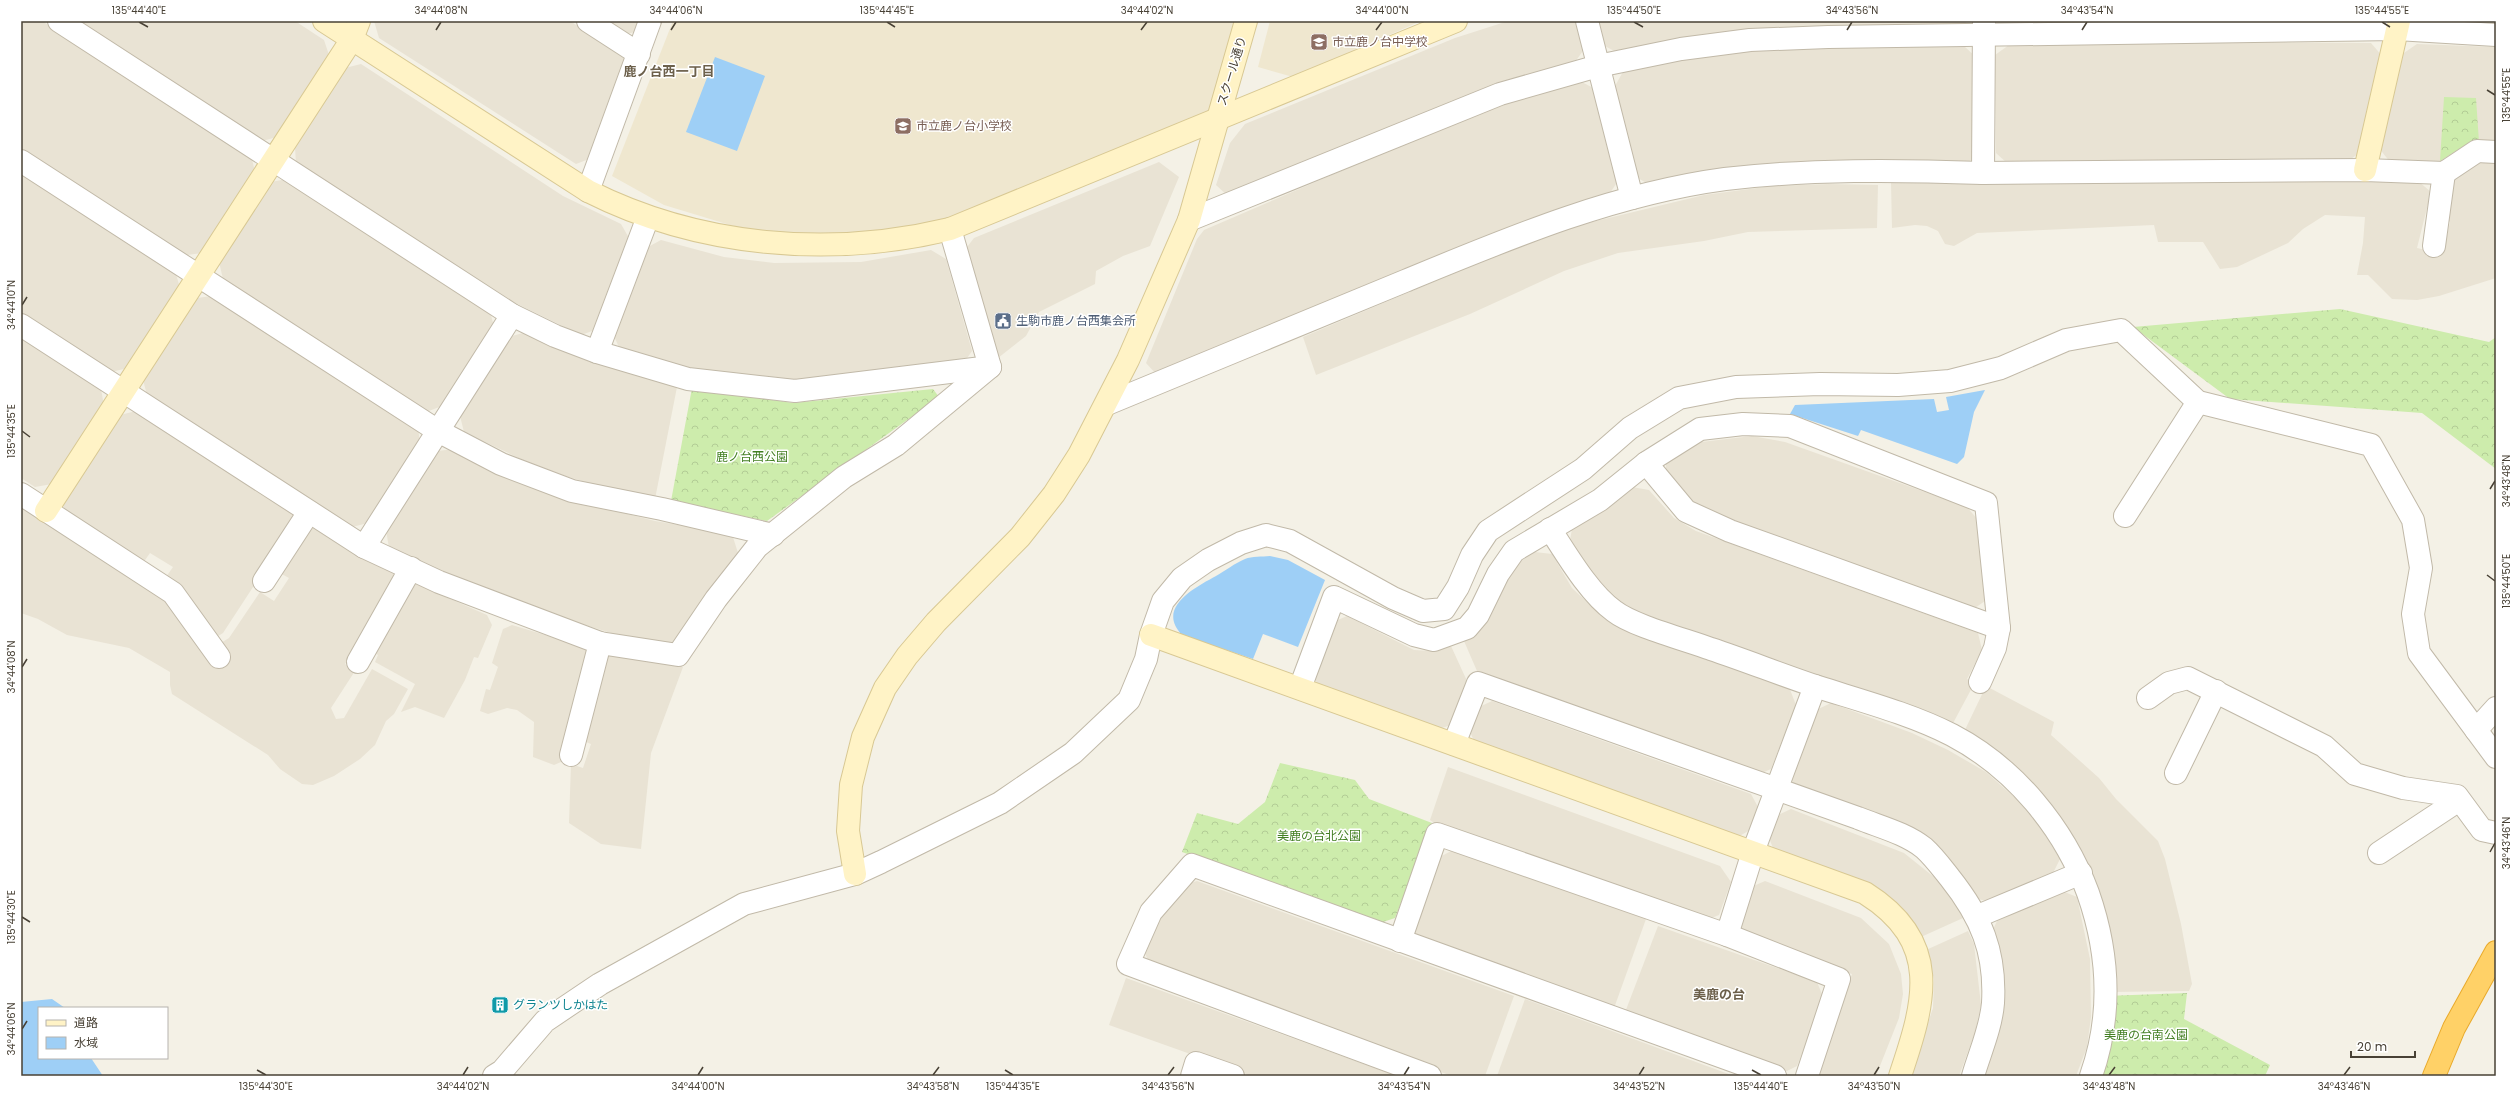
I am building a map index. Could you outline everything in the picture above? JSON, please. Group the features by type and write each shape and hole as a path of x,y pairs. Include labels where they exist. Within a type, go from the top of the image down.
{"highway":[{"path":"2434,1076 2454,1028 2496,952"}],"street":[{"path":"59,21 512,315 555,336 597,352 688,379 795,391 990,367"},
{"path":"324,21 355,30 588,191 616,205 648,217 733,237 785,244 854,245 924,235 950,229 1456,21"},
{"path":"588,21 639,54"},
{"path":"588,191 650,21"},
{"name":"スクール通り","path":"855,874 848,831 850,785 863,737 885,688 907,656 936,622 1020,537 1054,494 1079,456 1107,404 1154,301 1188,220 1246,21"},
{"path":"1587,21 1632,198"},
{"path":"1188,220 1500,94 1598,66 1681,49 1750,40 1984,28 2398,25 2496,35"},
{"path":"2365,170 2398,25"},
{"path":"1983,173 1984,28"},
{"path":"46,511 124,392 355,30"},
{"path":"1107,404 1538,226 1632,198 1732,179 1887,172 1983,173 2365,170 2444,173 2477,151 2496,152"},
{"path":"21,161 438,431 501,464 572,491 662,509 773,535"},
{"path":"2434,246 2444,173"},
{"path":"597,352 648,217"},
{"path":"950,229 990,367"},
{"path":"364,547 512,315"},
{"path":"21,325 364,547 453,587 600,643 678,656 716,599 757,548 844,477 896,445 990,367"},
{"path":"494,1076 502,1071 545,1021 600,984 744,904 855,874 1000,803 1073,753 1129,700 1136,688 1146,659 1151,634 1163,600 1182,578 1221,553 1241,543 1266,535 1290,541 1393,598 1423,611 1444,609 1458,587 1472,555 1488,531 1583,469 1630,428 1679,398 1736,387 1820,384 1898,385 1950,381 2001,368 2066,340 2120,330 2198,402 2371,445 2413,520 2421,568 2413,614 2419,653 2496,757"},
{"path":"2125,516 2198,402"},
{"path":"1300,688 1334,597 1414,635 1434,640 1467,628 1478,615 1498,574 1514,551 1600,500 1646,462 1700,429 1743,424 1790,426 1986,503 1999,628 1995,648 1980,682"},
{"path":"1646,462 1670,494 1694,516 1730,532 1999,628"},
{"path":"21,494 173,593 219,657"},
{"path":"264,581 309,512"},
{"path":"1550,529 1575,568 1614,611 1676,636 1815,686 1899,714 1952,736 1990,760 2031,798 2068,846 2099,924 2105,969 2106,1011 2100,1049 2091,1076"},
{"path":"358,662 411,568"},
{"path":"1151,634 1865,893 1893,914 1915,943 1921,964 1920,1004 1916,1025 1900,1076"},
{"path":"570,755 600,643"},
{"path":"2148,698 2168,682 2188,678 2324,746 2355,774 2402,788 2456,796 2482,830 2496,833"},
{"path":"1454,744 1478,683 1902,835 1924,848 1963,894 1978,916 1989,948 1993,1004 1986,1034 1973,1076"},
{"path":"1727,935 1753,852 1815,686"},
{"path":"2176,773 2216,691"},
{"path":"2476,730 2496,708"},
{"path":"2379,852 2459,800"},
{"path":"1400,941 1437,834 1727,935 1839,979 1807,1076"},
{"path":"1430,1076 1128,964 1151,912 1192,865 1775,1076"},
{"path":"1978,916 2080,873"},
{"path":"1192,1076 1196,1063 1233,1076"}],"shaded area":[{"path":"21,21 42,21 251,155 255,172 202,253 187,255 21,149"},
{"path":"77,21 295,21 324,40 329,55 277,137 262,141"},
{"path":"374,21 570,21 622,55 628,68 589,159 576,164 379,38"},
{"path":"606,21 645,21 642,30 627,34"},
{"name":"市立鹿ノ台小学校","path":"673,21 1234,21 1210,111 945,220 882,231 827,235 778,234 730,225 664,205 612,176"},
{"name":"市立鹿ノ台中学校","path":"1270,21 1421,21 1293,77 1258,67"},
{"path":"1576,21 1585,48 1575,62 1525,75 1491,88 1229,197 1216,185 1230,143 1245,124 1455,38 1505,22"},
{"path":"1597,21 1968,21 1961,26 1769,29 1704,34 1618,53 1603,45"},
{"path":"2186,42 2371,43 2383,57 2359,153 2347,162 2008,164 1996,153 1995,55 2009,45"},
{"path":"2417,44 2496,47 2496,143 2467,144 2440,163 2390,162 2379,148 2401,55"},
{"path":"1964,46 1978,59 1979,153 1965,165 1650,185 1636,177 1615,86 1624,70 1681,59 1779,48"},
{"path":"361,64 563,196 621,224 629,238 595,330 581,335 505,298 296,164 295,147 345,68"},
{"path":"1580,81 1597,90 1618,181 1608,196 1157,375 1146,363 1197,239 1204,230 1434,131 1499,106"},
{"path":"1159,162 1179,177 1150,246 1123,256 1096,271 1095,284 1039,312 1026,336 998,358 964,251 974,238"},
{"path":"2474,162 2496,163 2496,278 2439,296 2417,300 2392,299 2368,275 2357,275 2363,243 2365,217 2325,215 2303,229 2288,243 2237,267 2220,269 2203,242 2158,242 2154,225 1977,233 1954,246 1945,244 1938,231 1927,226 1915,225 1892,228 1891,183 2418,181 2431,192 2417,248 2443,254 2450,222 2444,216 2452,177"},
{"path":"21,173 176,274 180,288 128,368 111,372 21,314"},
{"path":"287,179 490,311 494,327 442,406 426,412 223,279 219,262 271,182"},
{"path":"1829,184 1878,185 1877,228 1748,232 1704,241 1618,253 1564,271 1470,314 1316,375 1303,337 1509,250 1567,228 1704,195 1772,186"},
{"path":"661,240 724,257 774,263 861,262 931,250 946,259 972,351 963,364 793,382 700,371 621,352 614,336 648,247"},
{"path":"212,296 418,427 420,444 368,523 352,527 147,395 143,380 197,298"},
{"path":"527,332 677,387 655,499 612,490 562,475 523,460 464,432 460,416 512,336"},
{"path":"21,337 101,389 104,406 52,484 35,487 21,478"},
{"path":"136,411 293,512 295,523 223,633 215,638 166,577 173,567 150,553 143,563 65,513 63,504 120,415"},
{"path":"1752,436 1785,442 1967,507 1978,520 1985,601 1972,610 1697,511 1666,478 1666,461 1701,442"},
{"path":"455,449 600,507 655,521 732,534 738,553 676,640 667,645 611,633 501,599 389,548 386,530 437,451"},
{"path":"1632,487 1649,490 1674,518 1696,531 1978,633 1982,650 1967,679 1974,684 1951,727 1664,622 1627,607 1607,595 1569,546 1572,529"},
{"path":"21,500 169,596 219,644 229,638 260,592 274,601 289,578 278,572 307,530 316,527 392,571 396,580 345,664 355,671 331,708 336,719 344,718 372,669 408,689 394,714 386,721 375,745 360,759 334,776 313,785 302,784 280,769 268,755 172,694 170,672 129,648 67,635 38,619 21,613"},
{"path":"1535,552 1552,554 1572,588 1590,605 1610,620 1789,687 1796,705 1771,769 1757,775 1480,678 1464,641 1472,635 1515,565"},
{"path":"414,583 487,615 492,625 478,658 474,657 465,680 444,718 415,707 401,712 415,684 375,662 378,655 370,650"},
{"path":"1347,616 1414,650 1431,651 1451,646 1467,681 1451,725 1436,730 1319,688 1313,674 1331,623"},
{"path":"512,625 582,646 589,654 561,762 554,765 533,757 534,722 517,710 507,708 488,714 480,711 486,689 490,690 498,667 492,663 503,629"},
{"path":"612,652 683,667 651,753 641,849 601,844 569,823 571,764 583,768 591,744 581,740 602,658"},
{"path":"1986,686 2054,722 2051,735 2099,778 2116,799 2158,841 2165,859 2181,924 2192,984 2189,991 2111,992 2084,860 1963,734"},
{"path":"1492,701 1751,794 1758,807 1750,830 1736,838 1477,747 1469,730 1477,708"},
{"path":"1831,703 1912,733 1948,750 1986,772 2014,797 2038,824 2060,859 2053,873 1990,902 1974,898 1953,868 1797,790 1790,777 1814,711"},
{"path":"1448,767 1720,866 1731,882 1719,915 1704,921 1437,825 1430,820"},
{"path":"1791,809 1904,853 1934,877 1958,905 1963,918 1921,937 1775,853 1769,838 1776,816"},
{"path":"1453,850 1646,919 1613,1011 1421,941 1412,928 1438,858"},
{"path":"1197,881 1514,996 1485,1076 1452,1076 1151,968 1144,951 1157,918 1181,886"},
{"path":"1765,881 1861,918 1889,944 1901,974 1903,994 1899,1018 1876,1076 1818,1076 1816,1073 1852,974 1745,937 1737,920 1749,888"},
{"path":"2062,891 2077,897 2090,959 2091,1017 2087,1047 2076,1076 1980,1076 1991,934 1997,921"},
{"path":"1658,926 1817,982 1824,999 1797,1066 1783,1073 1624,1015"},
{"path":"1968,931 1974,944 1981,1005 1975,1033 1959,1076 1910,1076 1933,1008 1934,979 1926,950"},
{"path":"1126,978 1397,1076 1252,1076 1109,1025"},
{"path":"1525,999 1734,1076 1497,1076"}],"green space":[{"path":"2444,97 2476,98 2479,142 2467,144 2440,161"},
{"path":"2340,309 2489,342 2496,337 2496,469 2422,413 2230,399 2133,327"},
{"name":"鹿ノ台西公園","path":"692,388 793,403 933,389 939,397 767,521 671,501"},
{"name":"美鹿の台北公園","path":"1280,763 1355,780 1369,799 1432,823 1395,918 1380,923 1182,852 1197,813 1238,824 1265,802"},
{"name":"美鹿の台南公園","path":"2187,993 2184,1019 2270,1065 2265,1076 2091,1076 2105,996"}],"water":[{"path":"715,57 765,76 737,151 686,132"},
{"path":"1985,390 1974,412 1964,457 1957,464 1861,430 1858,436 1790,414 1795,405 1934,399 1937,412 1949,410 1946,397"},
{"path":"1270,556 1288,560 1325,580 1298,647 1263,634 1253,659 1182,635 1175,625 1173,616 1181,600 1198,586 1245,559 1251,557"},
{"path":"52,999 64,1007 38,1007 38,1059 92,1059 103,1076 21,1076 21,1002"}],"place":[{"name":"市立鹿ノ台中学校","path":"1319,42"},
{"name":"市立鹿ノ台小学校","path":"903,126"},
{"name":"生駒市鹿ノ台西集会所","path":"1003,321"},
{"name":"グランツしかはた","path":"500,1005"}],"district":[{"name":"鹿ノ台西一丁目","path":"669,71"},
{"name":"美鹿の台","path":"1719,994"}]}
